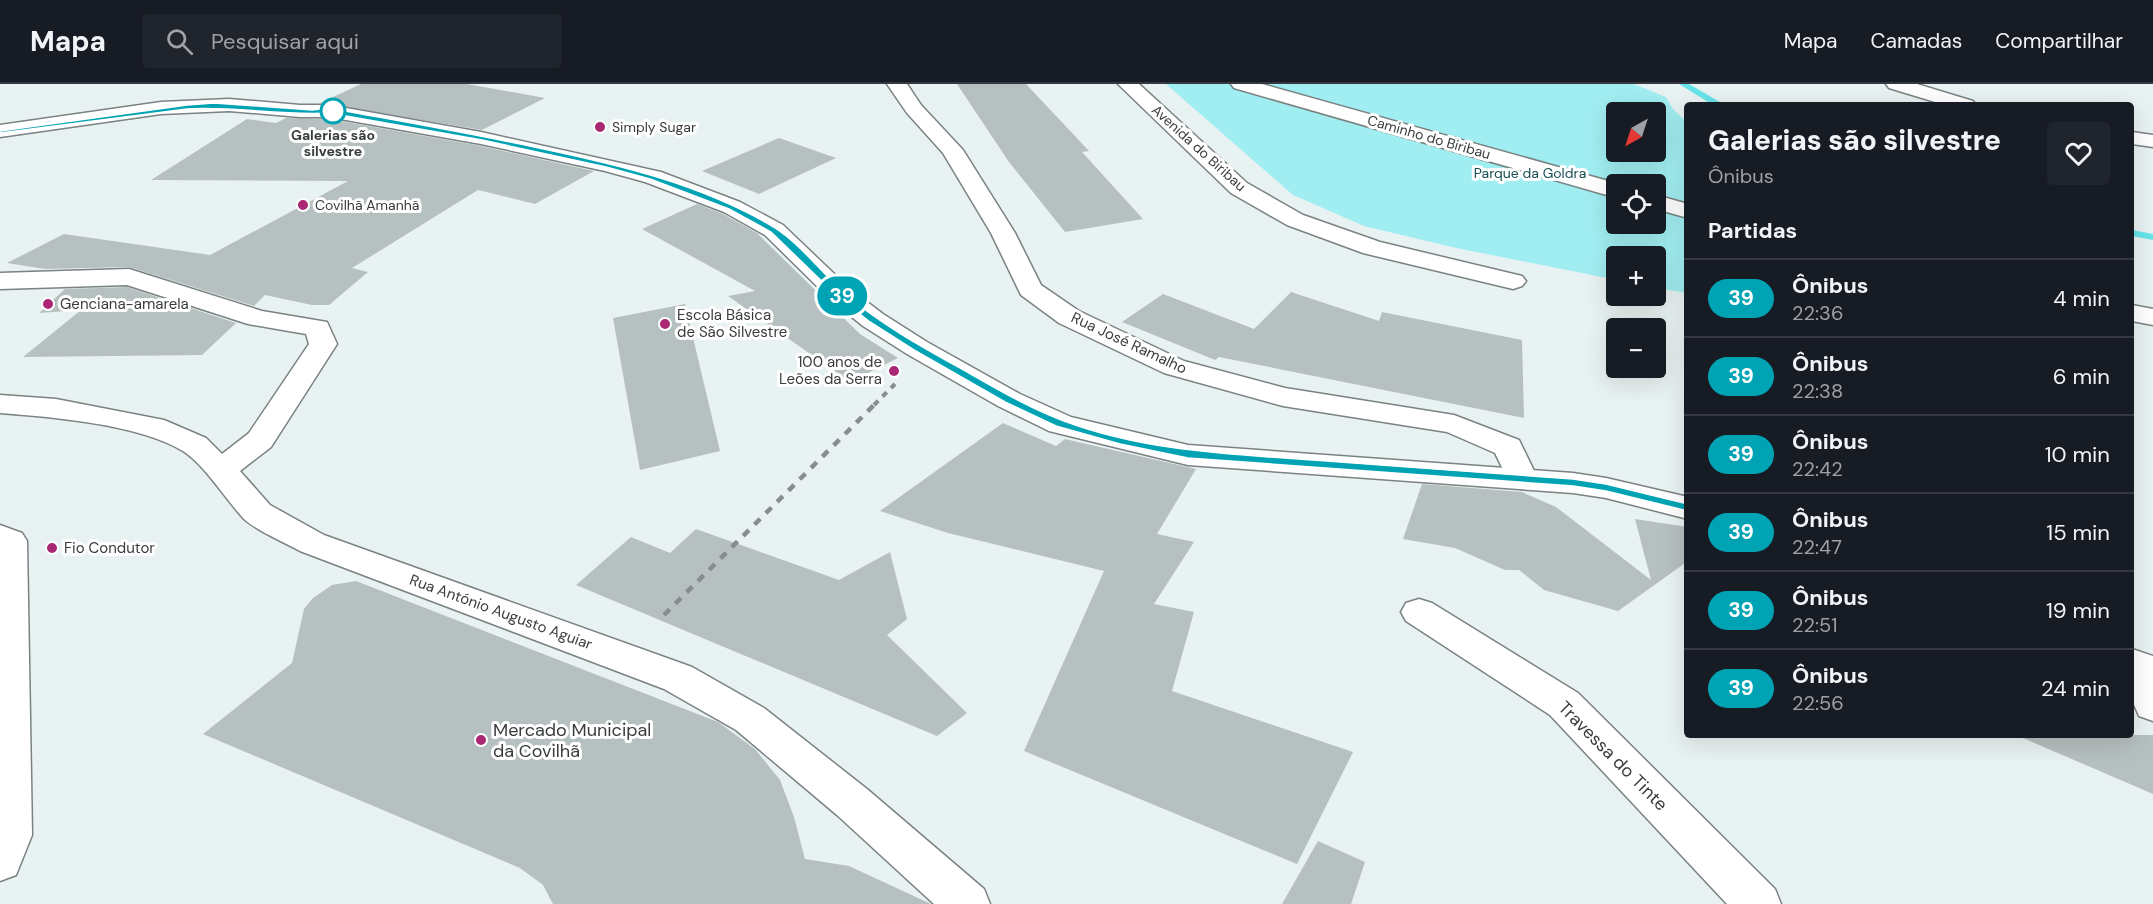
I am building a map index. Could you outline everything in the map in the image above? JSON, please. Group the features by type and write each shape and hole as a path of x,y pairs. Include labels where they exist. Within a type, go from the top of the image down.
{"street":[{"name":"Rua José Ramalho","path":"897,84 914,109 952,150 1003,233 1030,289 1069,317 1174,367 1283,397 1454,424 1508,447 1522,479"},
{"name":"Avenida do Biribau","path":"1128,84 1239,188 1295,220 1372,248 1513,281"},
{"name":"Caminho do Biribau","path":"1240,84 1606,188"},
{"path":"1896,84 1956,102"},
{"path":"0,131 214,105 312,112 329,111 482,138 607,165 653,177 700,194 732,207 774,230 841,295 873,320 917,348 1009,400 1060,424 1188,455 1522,479 1606,488 1684,507"},
{"path":"2134,138 2153,141"},
{"path":"1666,205 1684,210"},
{"path":"0,281 129,278 258,318 317,327 323,344 260,440 221,470"},
{"path":"2134,313 2153,317"},
{"name":"Rua António Augusto Aguiar","path":"0,404 56,408 153,427 195,445 221,470 258,513 312,543 678,678 750,719 852,802 967,904"},
{"path":"0,537 10,541 12,669 10,835 0,861"},
{"name":"Travessa do Tinte","path":"1419,612 1564,704 1758,904"}],"green space":[{"name":"Parque da Goldra","path":"1166,84 1634,84 1666,97 1673,109 1684,119 1684,293 1666,290 1666,246 1606,246 1606,278 1456,248 1364,226 1293,195"}],"building":[{"path":"361,84 467,84 545,98 482,130 320,103"},
{"path":"957,84 1026,84 1089,151 1082,152 1143,219 1065,232 1009,162"},
{"path":"286,118 329,119 481,146 594,171 535,204 478,190 352,268 368,272 329,305 312,305 265,295 254,306 129,267 45,269 7,263 64,234 210,255 348,181 151,180 247,119 276,123"},
{"path":"779,138 836,158 759,194 702,171"},
{"path":"697,204 723,214 757,233 860,334 898,358 850,382 728,296 755,291 642,229"},
{"path":"127,287 236,323 202,355 23,357 81,310 39,313 65,289"},
{"path":"1291,292 1379,321 1382,312 1522,340 1524,418 1219,357 1215,360 1122,322 1163,294 1254,329"},
{"path":"685,304 720,451 640,470 613,318"},
{"path":"1003,423 1056,446 1065,439 1196,469 1157,534 1194,542 1154,604 1194,612 1172,691 1353,752 1297,864 1024,751 1104,571 948,533 880,511"},
{"path":"1422,484 1522,492 1556,507 1651,580 1635,519 1684,526 1684,564 1618,611 1544,590 1519,570 1505,570 1455,548 1403,539"},
{"path":"696,529 839,580 890,552 907,619 887,635 967,713 937,736 576,585 631,537 670,553"},
{"name":"Mercado Municipal da Covilhã","path":"356,581 718,722 755,749 780,780 794,817 805,859 849,866 931,904 553,904 543,885 520,868 203,734 292,663 304,609 313,598 332,585"},
{"path":"2134,735 2153,735 2153,794 2023,738 2134,738"},
{"path":"1318,841 1365,862 1351,904 1282,904"}],"waterway":[{"path":"1683,84 1715,102"},
{"path":"2134,233 2153,237"}],"railway":[{"path":"664,615 895,384"}],"bus line":[{"name":"39","path":"0,131 187,107 246,106 312,112 329,111 482,138 607,165 653,177 700,194 732,207 774,230 841,295 873,320 917,348 1009,400 1060,424 1188,455 1450,472 1573,483 1606,488 1684,507"}],"place":[{"name":"Galerias são silvestre","path":"333,111"},
{"name":"Simply Sugar","path":"600,127"},
{"name":"Covilhã Amanhã","path":"303,205"},
{"name":"Genciana-amarela","path":"48,304"},
{"name":"Escola Básica de São Silvestre","path":"665,324"},
{"name":"100 anos de Leões da Serra","path":"894,371"},
{"name":"Fio Condutor","path":"52,548"},
{"name":"Mercado Municipal da Covilhã","path":"481,740"}]}
